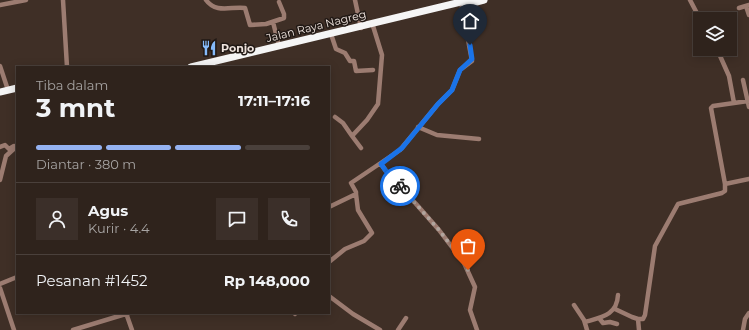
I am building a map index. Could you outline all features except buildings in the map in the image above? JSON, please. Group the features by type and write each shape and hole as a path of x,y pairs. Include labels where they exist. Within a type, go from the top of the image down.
{"highway":[{"name":"Jalan Raya Nagreg","path":"210,66 332,37 361,28 461,4 469,0"},
{"name":"Jalan Raya Nagreg","path":"195,66 461,4 484,0"},
{"path":"0,92 16,88"},
{"path":"0,96 16,91"}],"street":[{"path":"0,5 26,0"},
{"path":"63,0 67,66"},
{"path":"206,0 210,4 226,10 245,8 250,25 273,22 284,17 280,2"},
{"path":"355,0 361,28"},
{"path":"690,0 696,12"},
{"path":"330,261 347,248 364,240 372,232 358,210 356,194 351,184 400,150 418,127 452,90 460,70 472,59 461,4"},
{"path":"739,8 748,5 749,15"},
{"path":"273,22 280,46"},
{"path":"352,136 367,120 378,104 382,55 373,26"},
{"path":"332,37 336,49 345,53 349,60 354,61 356,71 373,70"},
{"path":"720,56 730,76 734,103"},
{"path":"0,66 8,90"},
{"path":"743,80 748,95 749,107"},
{"path":"615,309 632,318 644,319 655,246 677,205 680,202 722,193 725,191 711,109 713,106 748,101"},
{"path":"335,117 343,123 361,148"},
{"path":"418,127 437,134 479,139"},
{"path":"0,147 5,145 10,149 14,146 16,147"},
{"path":"0,180 6,156 16,148"},
{"path":"381,164 391,178 402,188 438,229 464,262 475,286 470,310 477,330"},
{"path":"725,184 749,179"},
{"path":"330,207 356,194"},
{"path":"0,284 16,277"},
{"path":"0,288 14,330"},
{"path":"585,322 599,318 615,309 618,295"},
{"path":"330,297 379,330"},
{"path":"574,305 585,322 587,330"},
{"path":"743,330 745,319 749,313"},
{"path":"73,330 128,314 132,330"},
{"path":"398,330 406,318"},
{"path":"599,318 603,323 610,322 617,324"},
{"path":"638,318 639,330"}],"way so far":[{"path":"400,186 439,230 464,262 468,270"}],"place":[{"name":"Ponjo","path":"209,48"}],"route":[{"path":"400,186 391,178 381,164 400,150 438,104 454,88 454,84 460,70 472,61 470,45"}]}
